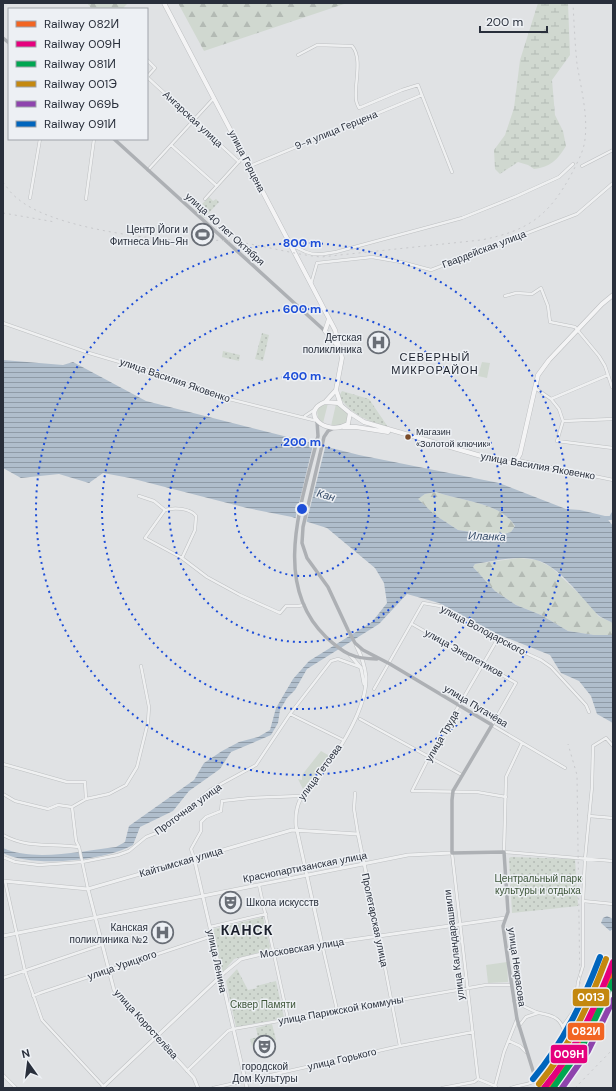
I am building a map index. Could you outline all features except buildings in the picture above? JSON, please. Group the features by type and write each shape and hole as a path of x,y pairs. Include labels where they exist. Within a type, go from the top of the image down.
{"main road":[{"name":"улица Герцена","path":"164,3 329,319 341,350"},
{"name":"улица 40 лет Октября","path":"115,140 325,331"},
{"path":"517,460 520,454 538,375 577,330 613,294"},
{"path":"329,319 325,331 341,350 342,358 336,390 341,405"},
{"path":"336,390 325,402 315,408 314,415 317,421 318,436 297,526 294,572 304,605 309,616 320,631 350,656 362,659 378,659"},
{"path":"325,402 334,402 341,405 350,413 348,424 328,430 324,437 303,527 302,543 307,558 328,587 355,643 378,659"},
{"name":"улица Василия Яковенко","path":"350,413 364,422 402,434 498,461 509,463 517,460"},
{"path":"317,421 324,427 334,428"},
{"path":"339,427 356,427 402,434"},
{"name":"улица Пугачёва","path":"378,659 390,664 492,725"},
{"path":"453,791 492,725"},
{"name":"улица Каландарашвили","path":"452,853 453,791"},
{"name":"Краснопартизанская улица","path":"452,853 504,852"},
{"name":"улица Некрасова","path":"504,852 508,912 504,918 503,926 511,985 517,1019 538,1088"}],"street":[{"path":"298,55 317,45 352,46 355,50 357,64 356,99 359,108 402,90 418,86 452,172"},
{"name":"Ангарская улица","path":"148,61 155,68 148,76"},
{"name":"Ангарская улица","path":"148,78 239,162"},
{"name":"9-я улица Герцена","path":"250,166 422,95"},
{"path":"148,170 214,98"},
{"path":"30,198 40,140"},
{"path":"86,199 94,140"},
{"path":"171,145 217,186"},
{"path":"582,166 613,150"},
{"path":"206,199 245,156"},
{"path":"291,246 298,247 305,252 316,255 336,252 462,218 559,177 573,164"},
{"name":"Гвардейская улица","path":"311,284 317,262 372,257 401,262 431,270 577,214 613,184"},
{"path":"505,296 516,293 532,294 540,288 548,306 550,322 575,327 599,356 612,387"},
{"name":"улица Василия Яковенко","path":"3,323 89,353 174,378 210,394 278,412 303,416 317,421"},
{"path":"551,399 608,375"},
{"path":"535,388 551,399 559,409 564,421 557,442 613,448"},
{"path":"303,416 312,413 315,408"},
{"path":"564,421 613,420"},
{"name":"улица Василия Яковенко","path":"517,460 613,480"},
{"path":"139,496 154,501 165,510"},
{"path":"182,558 195,530 196,516 194,513 187,510 172,508 165,510 145,538 182,558 207,577 280,614 286,606 304,605"},
{"name":"улица Володарского","path":"412,624 423,603 440,606 497,640 541,660 551,667 586,705 589,712"},
{"path":"374,689 412,624"},
{"name":"улица Энергетиков","path":"412,624 516,683 492,725"},
{"name":"улица Труда","path":"453,791 412,791 429,757 484,665 497,640"},
{"path":"355,643 362,659 366,676 364,694"},
{"path":"350,656 360,667 363,676 364,694"},
{"name":"Проточная улица","path":"3,857 15,862 39,865 82,862 129,851 146,837 159,832 210,790 256,764 290,714 332,661 338,659 360,667"},
{"path":"3,794 15,801 48,809 58,805 72,807 86,799 109,794 126,785 137,767 148,714 141,666"},
{"name":"улица Гетоева","path":"322,944 297,830 296,810 300,796 322,772 343,740 361,706 364,694"},
{"path":"290,714 343,740"},
{"path":"360,719 462,775"},
{"name":"улица Пугачёва","path":"492,725 565,768"},
{"path":"563,1026 575,1009 578,982 583,966 583,900 585,859 592,787 591,754 593,746 606,738 613,746"},
{"name":"улица Некрасова","path":"504,852 506,777 522,743"},
{"path":"3,764 67,782 85,782 86,799"},
{"path":"453,791 477,792 506,797"},
{"name":"Пролетарская улица","path":"355,793 354,809 358,834 400,1046"},
{"path":"194,858 191,849 201,831 201,822 206,817 221,811 222,801 250,798 300,796"},
{"name":"улица Коростелёва","path":"72,807 76,841 79,847 101,945 114,990 157,1036 186,1071 194,1078 198,1088"},
{"path":"589,816 613,818"},
{"name":"Кайтымская улица","path":"4,881 88,889 287,831 297,830 358,834"},
{"path":"3,835 12,840 34,844 79,847"},
{"name":"Краснопартизанская улица","path":"504,852 613,861"},
{"name":"Краснопартизанская улица","path":"3,936 408,855 452,853"},
{"name":"улица Каландарашвили","path":"452,853 478,1079"},
{"name":"улица Ленина","path":"194,858 247,1088"},
{"path":"4,881 25,971 42,1020 103,1088"},
{"path":"259,884 288,1019"},
{"path":"583,900 613,904"},
{"path":"210,927 266,914"},
{"name":"Московская улица","path":"103,1088 221,976 241,959 274,950 504,918"},
{"path":"498,920 503,926"},
{"name":"улица Урицкого","path":"34,996 40,992 212,936"},
{"path":"322,944 337,1010"},
{"path":"3,978 101,945"},
{"name":"улица Парижской Коммуны","path":"186,1071 228,1031 233,1029 391,1000 486,985 511,985"},
{"path":"551,1088 599,1023 613,993"},
{"path":"607,1004 613,1000"},
{"path":"511,1088 540,1080 547,1074 562,1050 564,1041 563,1026 554,1016 538,1013 514,1001"},
{"path":"519,1026 526,1017 538,1013"},
{"path":"442,1088 474,1082 478,1079 496,1087 500,1064 517,1019"},
{"name":"улица Горького","path":"213,1088 400,1046 473,1032"},
{"path":"509,1041 520,1046 527,1054"},
{"path":"3,1075 16,1088"},
{"path":"10,1088 13,1085"}],"green space":[{"path":"87,3 128,3 123,8 91,8"},
{"path":"178,3 347,3 204,51"},
{"path":"538,3 568,3 570,55 552,80 555,115 563,131 566,146 553,162 545,167 534,169 528,165 518,162 500,174 495,169 494,150 505,135 514,108 520,60"},
{"path":"209,197 213,201 216,199 219,202 204,218 196,210"},
{"path":"262,333 269,335 263,361 255,359"},
{"path":"223,351 240,355 239,361 222,357"},
{"path":"482,362 490,363 487,378 478,376"},
{"path":"342,391 369,399 388,427 367,420 355,413 339,396"},
{"path":"328,403 323,423 318,418 317,410 322,405"},
{"path":"336,404 348,413 347,423 342,426 331,426"},
{"path":"436,492 490,507 508,518 515,526 511,532 498,536 458,530 435,515 417,499 425,494"},
{"path":"519,558 537,560 551,567 592,606 598,616 613,623 613,635 594,635 568,631 541,615 516,605 495,591 473,567 475,564"},
{"path":"321,751 328,755 329,759 303,789 298,779 302,780 302,775"},
{"name":"Центральный парк культуры и отдыха","path":"509,858 575,859 578,906 512,913"},
{"path":"263,917 270,946 269,950 234,959 223,972 221,971 213,929"},
{"path":"507,962 508,982 488,983 486,965"},
{"name":"Сквер Памяти","path":"237,969 248,990 257,988 256,986 276,981 284,1018 236,1027 226,981"},
{"path":"272,1024 276,1040 252,1046 250,1039 258,1037 256,1028"}],"water":[{"name":"Кан","path":"3,360 63,365 73,362 146,401 359,455 499,483 566,509 580,510 605,516 613,526 613,623 597,614 561,575 544,563 536,560 514,558 475,564 473,567 495,591 516,605 541,615 568,631 594,635 613,635 613,723 597,714 591,696 579,681 561,673 550,655 497,634 439,603 407,594 379,624 307,669 295,690 287,698 280,710 278,723 271,735 231,752 220,769 189,791 173,811 140,827 133,845 120,851 105,855 68,861 32,860 16,858 3,853 3,848 15,852 43,855 74,853 116,847 125,842 129,826 194,780 204,763 239,742 258,737 270,730 276,708 293,679 309,661 372,622 387,603 384,583 375,568 327,528 292,517 247,508 130,478 103,473 89,483 59,474 21,478 3,468","holes":["436,492 490,507 508,518 515,526 511,532 498,536 458,530 435,515 418,499 425,494"]},
{"path":"607,916 613,919 613,929 610,931 601,923 603,918"}],"pier":[{"path":"314,441 326,444 306,524 295,520"}],"waterway":[{"name":"Иланка","path":"602,518 611,518 613,514"}],"railway":[{"path":"3,182 15,196 48,216 91,228 114,233 181,241 221,240 240,242 298,254 321,257 481,240 512,232 536,219 555,200 572,173 583,148 586,121 577,64 573,3"},
{"path":"3,213 55,222"},
{"path":"563,1065 573,1043 578,1017 580,991 577,775 568,744"},
{"path":"575,1088 613,1049"}],"rail line":[{"name":"091И","path":"533,1079 554,1051 572,1021 600,957"},
{"name":"001Э","path":"539,1084 560,1055 578,1024 593,993 606,959"},
{"name":"009Н","path":"544,1088 566,1059 584,1028 613,962"},
{"name":"082И","path":"546,1088 580,1043 596,1012 613,967"},
{"name":"081И","path":"553,1088 582,1047 613,981"},
{"name":"069Ь","path":"562,1088 588,1051 613,1000"}],"place":[{"name":"Центр Йоги и Фитнеса Инь-Ян","path":"203,235"},
{"name":"Детская поликлиника","path":"378,343"},
{"name":"Магазин «Золотой ключик»","path":"408,437"},
{"name":"Школа искусств","path":"231,902"},
{"name":"Канская поликлиника №2","path":"163,933"},
{"name":"городской Дом Культуры","path":"265,1046"}],"district":[{"name":"СЕВЕРНЫЙ МИКРОРАЙОН","path":"435,363"},
{"name":"КАНСК","path":"247,930"}]}
